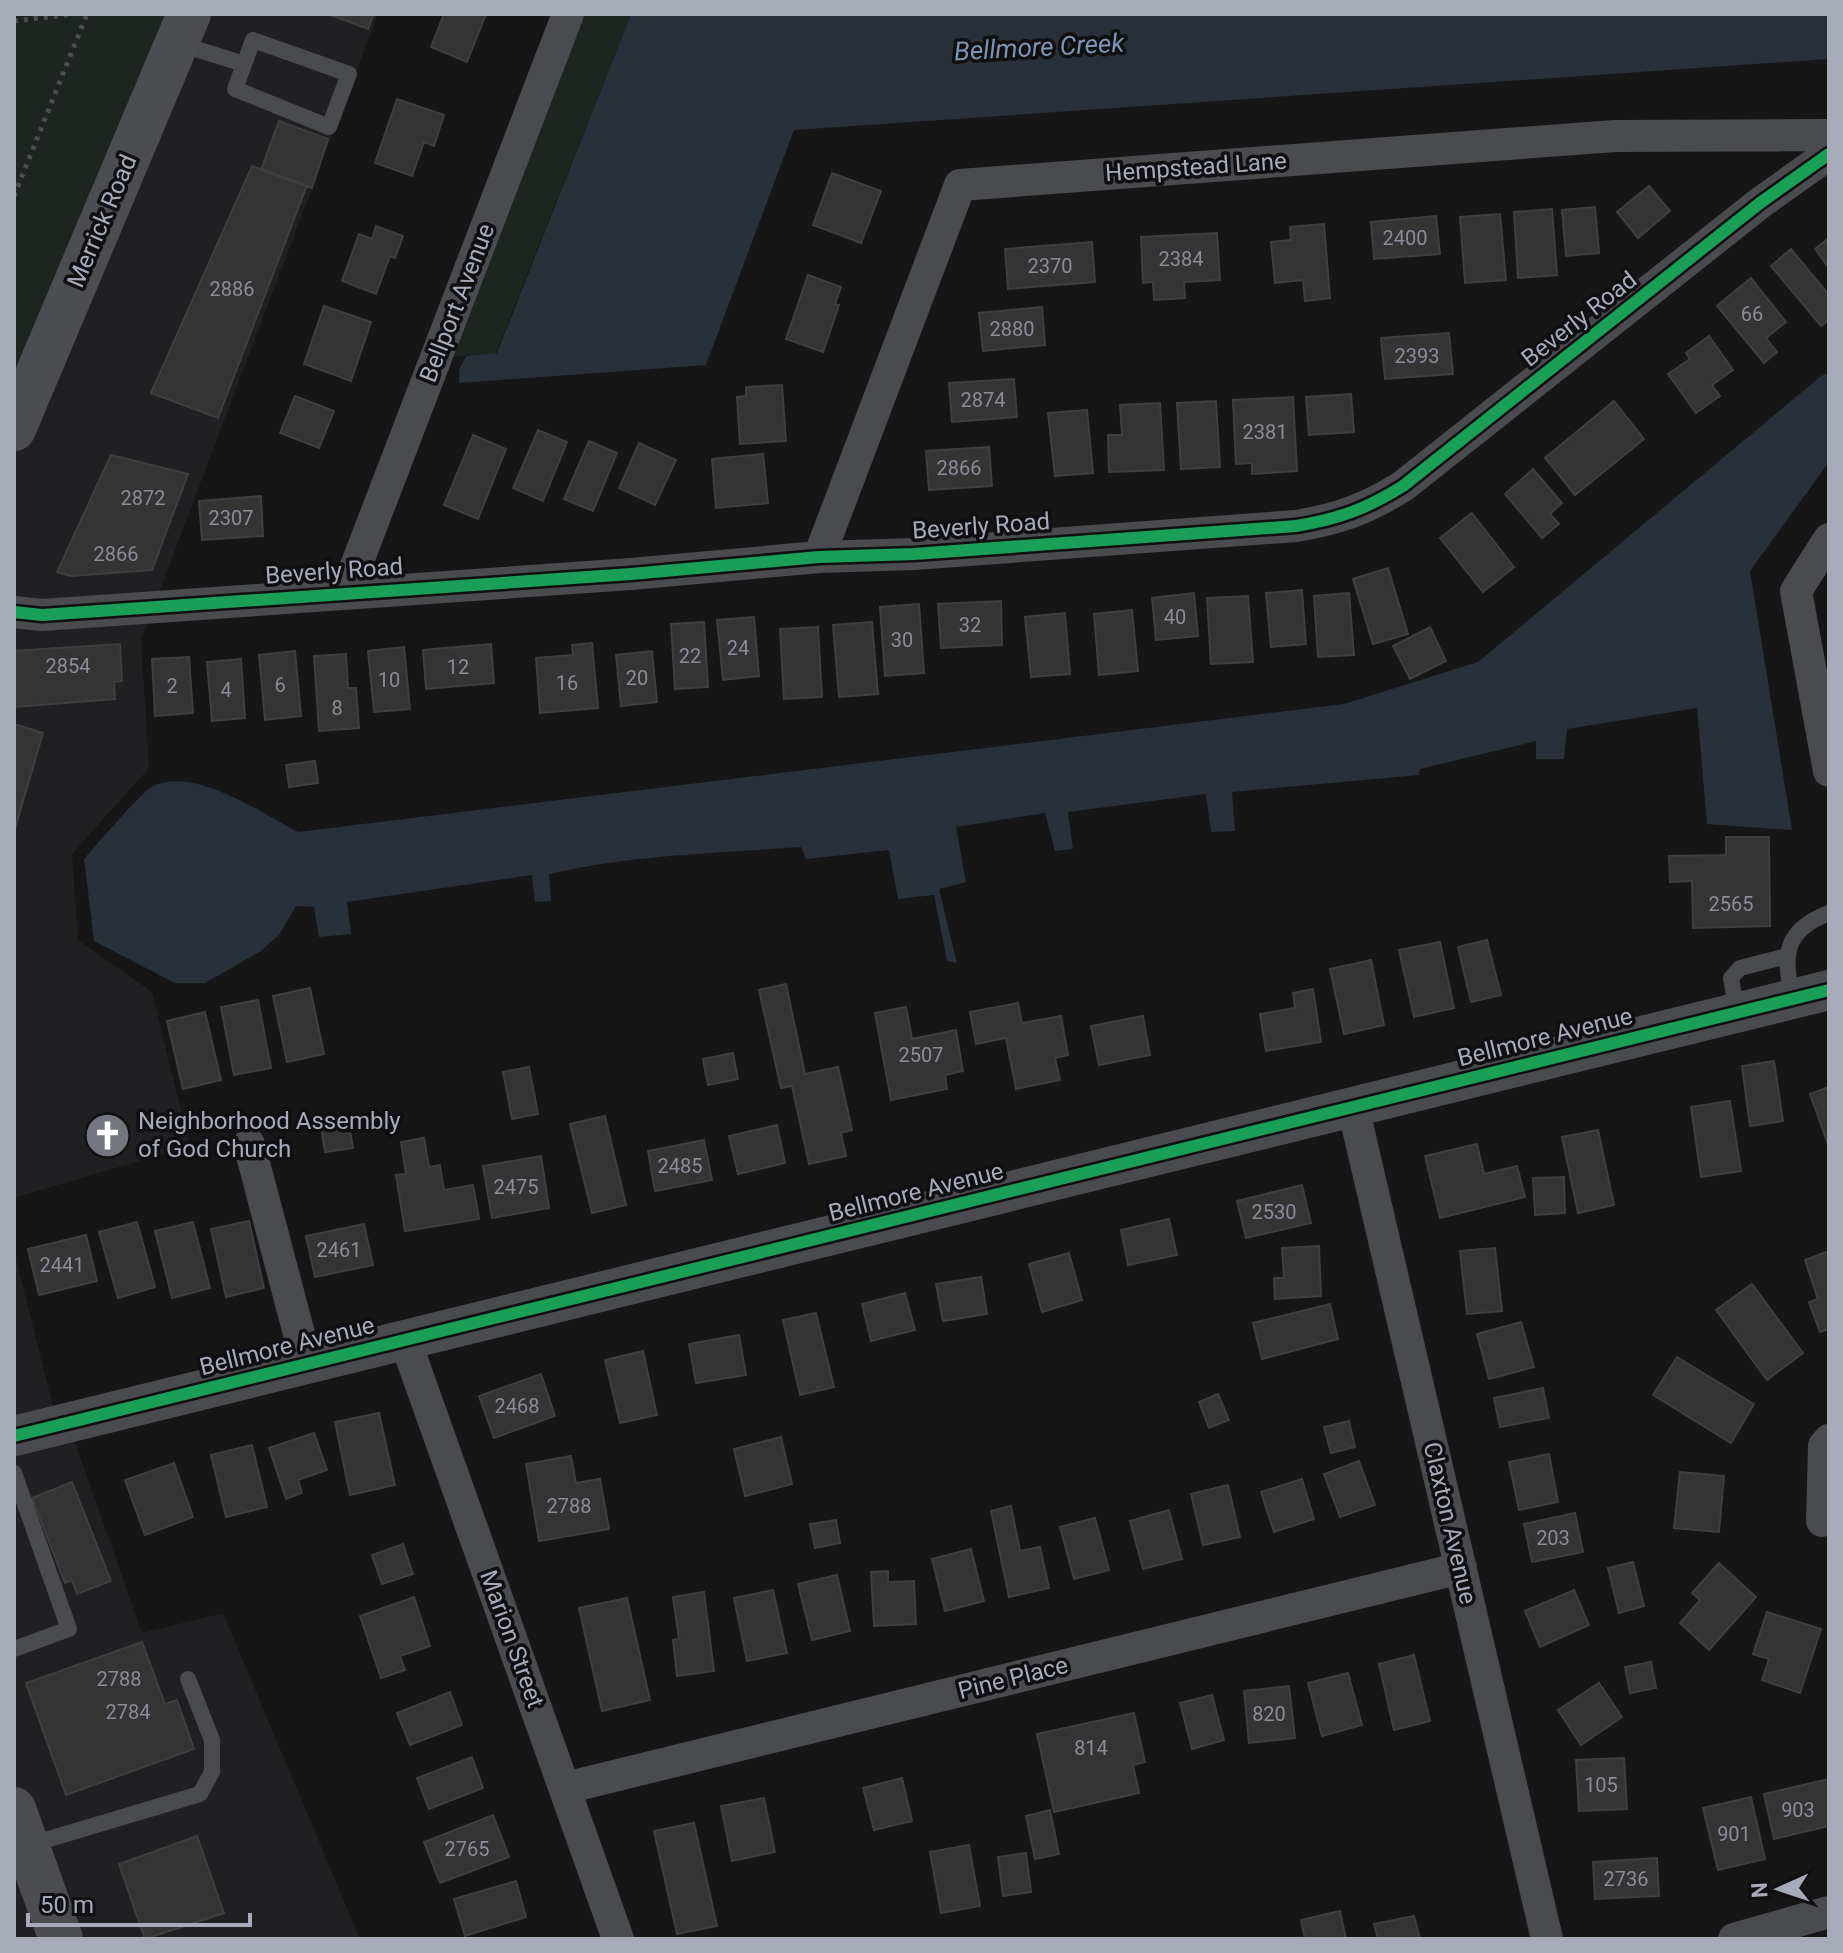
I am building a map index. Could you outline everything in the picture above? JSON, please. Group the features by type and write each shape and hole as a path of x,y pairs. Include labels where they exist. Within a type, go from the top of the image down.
{"main road":[{"name":"Merrick Road","path":"14,429 183,29"},
{"path":"20,1827 28,1890 61,1939"}],"street":[{"name":"Bellport Avenue","path":"346,592 568,14"},
{"name":"Hempstead Lane","path":"819,557 960,185 1615,136 1829,135"},
{"name":"Beverly Road","path":"14,612 42,615 631,574 819,557 914,554 1296,526 1333,520 1371,506 1403,486 1760,203 1829,154"},
{"path":"1829,539 1796,591 1829,771"},
{"name":"Bellmore Avenue","path":"14,1436 1811,995"},
{"name":"Claxton Avenue","path":"1353,1107 1547,1939"},
{"path":"249,1144 307,1364"},
{"name":"Marion Street","path":"405,1340 618,1939"},
{"path":"1822,1521 1824,1446 1829,1440"},
{"name":"Pine Place","path":"565,1788 1461,1568"},
{"path":"1734,1939 1829,1912"}],"lane":[{"path":"183,29 244,64"},
{"path":"253,40 349,74 329,127 235,89 244,64 253,40"},
{"path":"1811,995 1787,956 1792,938 1808,921 1829,913"},
{"path":"1737,1013 1731,978 1740,968 1787,956"},
{"path":"15,1482 40,1567 69,1629 15,1644"},
{"path":"20,1827 200,1794 212,1772 212,1740 188,1679"}],"path":[{"path":"14,21 75,14"},
{"path":"14,196 87,14"}],"shaded area":[{"path":"14,14 165,14 14,383"},
{"path":"165,14 378,14 141,640 149,768 72,854 78,940 152,992 190,1146 14,1198 14,383"},
{"path":"571,14 631,14 496,353 440,358"},
{"path":"14,1251 59,1431 70,1428 142,1633 223,1613 360,1939 14,1939"}],"water":[{"name":"Bellmore Creek","path":"631,14 1829,14 1829,59 794,130 706,365 459,383 459,370 466,356 497,353"},
{"path":"1829,373 1829,462 1750,571 1792,830 1707,824 1697,708 1567,729 1564,759 1536,759 1536,741 1420,769 1419,775 1232,792 1235,831 1211,832 1206,794 1068,812 1073,849 1055,851 1045,813 956,827 966,882 939,889 957,963 947,961 934,895 898,899 889,850 806,859 801,847 643,859 549,874 551,901 535,902 532,875 347,902 351,934 319,937 314,907 296,906 279,935 261,951 205,983 175,983 94,941 84,859 147,790 170,781 188,782 227,794 298,832 1344,704 1478,662 1821,376"}],"building":[{"path":"328,14 374,14 368,29"},
{"path":"444,14 486,14 467,62 431,47"},
{"path":"397,99 444,115 434,146 424,142 412,176 375,163"},
{"path":"279,121 328,139 312,188 261,170"},
{"path":"252,166 307,185 218,418 151,393"},
{"path":"832,173 881,191 861,243 813,225"},
{"path":"1649,186 1670,211 1638,238 1617,212"},
{"path":"1595,207 1599,253 1566,256 1562,210"},
{"path":"1552,209 1557,275 1518,278 1514,212"},
{"path":"1500,214 1506,280 1465,283 1460,217"},
{"path":"1436,216 1440,254 1374,259 1371,222"},
{"path":"1324,224 1330,298 1305,301 1303,280 1275,283 1271,242 1291,240 1290,227"},
{"path":"376,226 403,236 395,258 390,256 376,294 342,281 359,234 372,239"},
{"path":"1217,233 1220,280 1184,282 1185,298 1154,300 1153,282 1143,283 1141,237"},
{"path":"1829,238 1829,268 1815,249"},
{"path":"1092,242 1095,282 1008,289 1005,249"},
{"path":"1791,249 1829,295 1829,320 1821,326 1771,266"},
{"path":"808,275 841,287 835,304 839,305 823,352 786,339"},
{"path":"1751,278 1786,322 1766,338 1777,352 1764,363 1717,306"},
{"path":"324,306 371,322 351,381 304,364"},
{"path":"1042,307 1045,345 983,351 979,313"},
{"path":"1449,333 1453,374 1385,379 1381,338"},
{"path":"1709,336 1733,370 1712,385 1720,396 1696,413 1668,374 1690,359 1686,353"},
{"path":"1014,379 1017,417 952,422 949,383"},
{"path":"782,385 786,441 740,444 737,397 746,396 746,387"},
{"path":"1351,394 1354,432 1309,435 1306,397"},
{"path":"295,396 334,411 319,448 280,433"},
{"path":"1293,397 1297,471 1252,474 1252,463 1236,464 1233,400"},
{"path":"1216,401 1220,467 1181,469 1177,403"},
{"path":"1614,401 1644,439 1575,495 1545,458"},
{"path":"1160,403 1164,470 1109,472 1108,435 1122,435 1120,405"},
{"path":"1087,410 1093,473 1055,476 1048,413"},
{"path":"538,430 567,442 543,501 513,488"},
{"path":"473,435 506,449 478,519 444,505"},
{"path":"589,441 617,453 593,511 564,499"},
{"path":"639,443 676,460 655,505 619,488"},
{"path":"989,447 992,486 929,490 926,451"},
{"path":"763,454 768,503 716,508 712,459"},
{"path":"111,455 188,474 152,570 71,576 57,572"},
{"path":"1533,469 1562,503 1550,514 1559,524 1542,538 1505,494"},
{"path":"261,496 263,536 202,540 199,501"},
{"path":"1472,513 1514,567 1483,592 1440,538"},
{"path":"1388,568 1408,634 1373,644 1353,579"},
{"path":"1302,590 1306,644 1271,647 1266,593"},
{"path":"1194,593 1198,636 1156,640 1152,598"},
{"path":"1349,593 1354,655 1318,657 1314,596"},
{"path":"1248,596 1253,662 1211,664 1207,598"},
{"path":"1001,601 1002,645 941,648 938,604"},
{"path":"919,604 924,673 885,676 880,607"},
{"path":"1132,610 1138,671 1099,675 1094,614"},
{"path":"1065,613 1070,674 1031,677 1025,617"},
{"path":"754,617 759,676 723,680 717,620"},
{"path":"704,622 708,687 675,689 671,624"},
{"path":"872,622 878,694 839,697 833,625"},
{"path":"818,627 822,697 784,699 780,629"},
{"path":"1430,627 1446,661 1410,679 1393,646"},
{"path":"592,643 598,708 540,713 536,658 573,655 572,645"},
{"path":"120,644 122,681 114,682 115,699 14,707 14,651"},
{"path":"491,644 494,683 426,689 423,650"},
{"path":"404,647 410,709 374,712 368,651"},
{"path":"295,651 301,716 265,720 259,655"},
{"path":"652,651 657,702 621,706 616,655"},
{"path":"346,654 348,688 356,688 359,728 319,731 314,656"},
{"path":"189,657 193,713 155,716 152,659"},
{"path":"241,659 245,718 212,721 207,662"},
{"path":"14,724 43,733 14,832"},
{"path":"315,761 318,783 289,787 286,765"},
{"path":"1726,837 1769,837 1770,926 1693,928 1692,881 1670,882 1669,856 1726,855"},
{"path":"1487,940 1501,995 1471,1002 1458,947"},
{"path":"1440,942 1454,1008 1414,1017 1399,950"},
{"path":"1371,960 1384,1025 1344,1034 1330,969"},
{"path":"786,984 805,1074 838,1067 852,1130 841,1133 846,1156 809,1164 792,1086 781,1088 759,990"},
{"path":"310,988 324,1054 287,1062 273,996"},
{"path":"1313,989 1321,1042 1266,1051 1260,1014 1295,1008 1293,993"},
{"path":"258,1000 271,1068 234,1075 221,1007"},
{"path":"1018,1003 1022,1023 1061,1016 1068,1055 1055,1058 1060,1080 1016,1089 1006,1038 976,1044 970,1012"},
{"path":"906,1007 912,1039 956,1030 963,1071 945,1075 947,1089 891,1100 875,1013"},
{"path":"205,1012 221,1080 183,1089 167,1021"},
{"path":"1143,1016 1150,1055 1099,1065 1091,1026"},
{"path":"733,1053 738,1079 708,1085 703,1059"},
{"path":"1774,1061 1783,1121 1750,1126 1742,1066"},
{"path":"529,1067 538,1114 512,1119 503,1072"},
{"path":"1829,1087 1829,1147 1810,1094"},
{"path":"1730,1101 1741,1171 1701,1177 1691,1107"},
{"path":"605,1116 626,1205 592,1213 570,1124"},
{"path":"348,1118 353,1148 325,1152 320,1122"},
{"path":"777,1125 785,1163 738,1174 729,1136"},
{"path":"1598,1130 1614,1205 1578,1213 1562,1137"},
{"path":"424,1138 429,1167 440,1165 444,1190 473,1185 479,1219 405,1231 396,1175 406,1174 401,1142"},
{"path":"704,1140 712,1180 655,1191 648,1151"},
{"path":"1477,1144 1484,1174 1517,1166 1525,1197 1440,1218 1425,1156"},
{"path":"541,1156 549,1208 492,1218 483,1166"},
{"path":"1564,1177 1565,1213 1535,1215 1533,1178"},
{"path":"1302,1185 1311,1223 1246,1238 1237,1201"},
{"path":"1169,1219 1177,1255 1128,1265 1121,1230"},
{"path":"249,1221 264,1288 226,1297 211,1229"},
{"path":"137,1222 155,1287 118,1298 99,1232"},
{"path":"193,1222 210,1288 172,1298 155,1231"},
{"path":"364,1224 373,1265 315,1277 306,1236"},
{"path":"86,1235 97,1281 39,1295 28,1249"},
{"path":"1319,1246 1321,1296 1275,1299 1274,1278 1284,1278 1282,1248"},
{"path":"1495,1248 1502,1311 1467,1314 1460,1251"},
{"path":"1829,1251 1829,1329 1820,1332 1809,1302 1818,1299 1805,1260"},
{"path":"1069,1253 1082,1300 1042,1312 1029,1264"},
{"path":"981,1277 987,1314 943,1321 936,1284"},
{"path":"1752,1284 1803,1353 1767,1380 1716,1310"},
{"path":"905,1293 915,1330 871,1341 862,1304"},
{"path":"1330,1304 1338,1339 1262,1359 1253,1323"},
{"path":"816,1313 834,1387 800,1395 783,1320"},
{"path":"1521,1322 1534,1367 1489,1379 1477,1334"},
{"path":"739,1335 746,1375 696,1383 689,1344"},
{"path":"643,1351 657,1415 620,1423 605,1360"},
{"path":"1677,1357 1754,1404 1731,1443 1653,1395"},
{"path":"541,1374 555,1416 494,1438 479,1396"},
{"path":"1543,1388 1549,1418 1500,1427 1494,1398"},
{"path":"1218,1394 1229,1420 1209,1428 1199,1402"},
{"path":"379,1413 395,1485 350,1495 335,1422"},
{"path":"1349,1421 1355,1447 1331,1453 1324,1427"},
{"path":"314,1433 327,1470 298,1480 302,1493 286,1499 269,1448"},
{"path":"781,1437 792,1484 745,1496 734,1449"},
{"path":"252,1445 267,1507 226,1517 211,1455"},
{"path":"1549,1454 1558,1502 1519,1510 1509,1462"},
{"path":"571,1456 576,1483 600,1479 609,1529 539,1541 526,1464"},
{"path":"1359,1461 1375,1505 1340,1517 1324,1474"},
{"path":"174,1463 193,1517 145,1535 125,1480"},
{"path":"1680,1472 1724,1476 1719,1532 1674,1528"},
{"path":"1302,1479 1314,1519 1274,1532 1261,1492"},
{"path":"72,1482 111,1581 77,1594 72,1580 65,1583 32,1498"},
{"path":"1228,1485 1240,1537 1203,1545 1191,1494"},
{"path":"1011,1506 1020,1551 1040,1547 1049,1588 1009,1597 991,1511"},
{"path":"1169,1510 1182,1559 1143,1569 1130,1521"},
{"path":"1575,1513 1583,1552 1532,1562 1524,1524"},
{"path":"1095,1518 1109,1570 1074,1579 1060,1527"},
{"path":"836,1520 840,1543 815,1548 810,1524"},
{"path":"403,1544 413,1574 382,1584 372,1555"},
{"path":"971,1549 984,1601 945,1611 932,1559"},
{"path":"1633,1562 1644,1606 1619,1613 1608,1568"},
{"path":"1719,1563 1756,1597 1709,1650 1680,1623 1700,1600 1692,1593"},
{"path":"888,1571 888,1582 914,1581 916,1624 874,1626 871,1572"},
{"path":"837,1575 850,1631 812,1640 798,1584"},
{"path":"773,1590 787,1653 747,1661 734,1598"},
{"path":"1574,1590 1589,1625 1540,1647 1525,1611"},
{"path":"704,1592 714,1671 677,1676 673,1640 679,1639 673,1597"},
{"path":"414,1597 430,1646 400,1656 405,1670 381,1678 360,1616"},
{"path":"627,1598 650,1700 602,1711 579,1608"},
{"path":"1767,1612 1821,1629 1800,1693 1762,1680 1769,1659 1753,1654"},
{"path":"142,1642 165,1704 177,1700 194,1749 66,1795 26,1683"},
{"path":"1414,1655 1430,1721 1394,1730 1379,1664"},
{"path":"1651,1662 1656,1688 1630,1693 1625,1667"},
{"path":"1348,1673 1362,1725 1322,1736 1308,1683"},
{"path":"1599,1683 1622,1717 1581,1745 1558,1710"},
{"path":"1289,1686 1295,1738 1249,1743 1244,1691"},
{"path":"450,1692 462,1725 410,1745 397,1713"},
{"path":"1212,1695 1224,1740 1192,1749 1180,1703"},
{"path":"1134,1713 1145,1762 1133,1765 1139,1793 1054,1812 1037,1734"},
{"path":"472,1757 483,1788 429,1809 417,1778"},
{"path":"1624,1758 1627,1809 1579,1811 1576,1760"},
{"path":"902,1778 912,1821 874,1830 863,1788"},
{"path":"1829,1779 1829,1826 1774,1839 1764,1794"},
{"path":"1751,1797 1765,1859 1718,1870 1703,1808"},
{"path":"764,1798 775,1852 732,1861 721,1806"},
{"path":"1050,1810 1059,1854 1035,1859 1026,1816"},
{"path":"493,1815 509,1857 440,1883 424,1842"},
{"path":"694,1823 717,1926 677,1934 654,1831"},
{"path":"197,1836 224,1913 145,1939 119,1864"},
{"path":"969,1845 980,1906 941,1913 930,1852"},
{"path":"1026,1853 1031,1892 1003,1896 998,1857"},
{"path":"1657,1858 1659,1896 1595,1899 1593,1862"},
{"path":"516,1881 526,1917 465,1936 454,1899"},
{"path":"1340,1911 1346,1939 1305,1939 1301,1920"},
{"path":"1414,1916 1420,1939 1378,1939 1374,1924"}],"cycle path":[{"path":"14,612 42,615 631,574 819,557 914,554 1296,526 1326,520 1364,507 1403,486 1760,203 1829,154"},
{"path":"14,1436 1829,990"}],"place":[{"name":"Neighborhood Assembly of God Church","path":"107,1135"}]}
